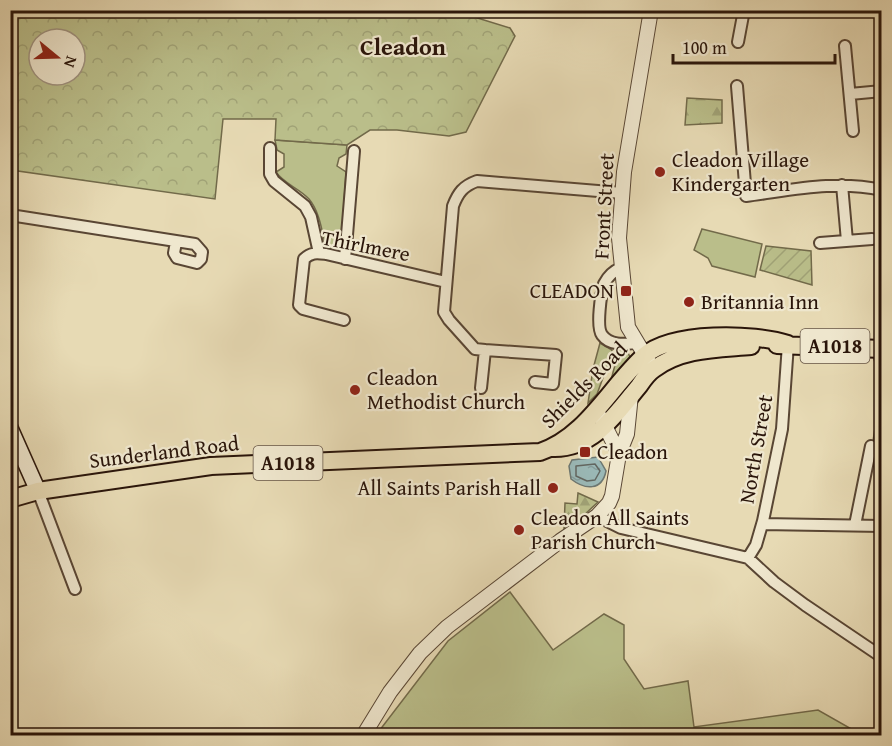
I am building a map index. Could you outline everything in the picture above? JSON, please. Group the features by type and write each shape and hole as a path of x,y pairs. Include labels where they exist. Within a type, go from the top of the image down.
{"highway":[{"name":"Shields Road","path":"645,356 667,360 691,352 788,344 880,354"},
{"name":"Shields Road","path":"546,450 577,446 605,427 631,395 645,356"},
{"name":"Shields Road","path":"546,450 597,410 645,356"},
{"name":"Sunderland Road","path":"10,499 38,491 211,466 546,450"}],"main road":[{"path":"10,428 38,491"}],"street":[{"name":"Front Street","path":"645,356 628,327 619,238 622,193 651,10"},
{"path":"738,42 744,10"},
{"path":"845,46 853,131"},
{"path":"737,86 746,196 828,185 859,185 882,190"},
{"path":"850,94 882,91"},
{"path":"273,155 270,174 274,181 305,206 311,218 319,253"},
{"path":"345,259 350,158"},
{"path":"534,382 553,384 556,355 475,349 444,312 453,206 457,195 466,185 490,181 622,193"},
{"path":"842,185 847,241"},
{"path":"10,215 176,242"},
{"path":"820,243 872,239"},
{"name":"Thirlmere","path":"344,320 303,309 298,305 304,259 308,255 319,253 446,282"},
{"path":"621,268 613,271 605,283 599,327 602,335 611,342 622,344 645,356"},
{"name":"North Street","path":"748,558 756,545 762,524 782,429 788,344"},
{"path":"481,388 484,350"},
{"path":"363,735 390,692 420,653 447,627 560,541 597,516 612,496 619,454 627,434 631,395"},
{"path":"597,410 619,454"},
{"path":"855,525 871,446"},
{"path":"38,491 75,589"},
{"path":"597,516 621,528 748,558 774,582 805,605 882,657"},
{"path":"762,524 882,526"}],"green space":[{"path":"11,10 403,11 471,16 510,28 515,36 466,132 449,136 397,130 370,130 347,145 275,140 276,119 223,119 215,199 11,170"},
{"path":"687,98 722,100 722,123 685,125"},
{"path":"275,140 347,145 346,154 339,158 337,166 346,172 341,250 326,248 313,204 276,172 284,167 284,154 277,150"},
{"path":"702,229 762,244 755,277 712,266 708,258 694,250"},
{"path":"766,246 811,251 812,285 760,270"},
{"path":"600,343 612,350 611,356 597,394 588,403 593,369"},
{"path":"626,349 630,357 611,380 619,350"},
{"path":"877,416 881,416 881,443 873,441"},
{"path":"578,493 598,502 564,529 565,503 577,504"},
{"path":"510,592 553,650 604,614 624,625 624,659 644,689 688,681 694,727 818,710 862,735 376,735 448,641"}],"water":[{"path":"598,457 606,471 601,482 587,487 571,479 569,466 572,460"}],"place":[{"name":"Cleadon Village Kindergarten","path":"660,172"},
{"name":"CLEADON","path":"626,291"},
{"name":"Britannia Inn","path":"689,302"},
{"name":"Cleadon Methodist Church","path":"355,390"},
{"name":"Cleadon","path":"585,452"},
{"name":"All Saints Parish Hall","path":"553,488"},
{"name":"Cleadon All Saints Parish Church","path":"519,530"}],"district":[{"name":"Cleadon","path":"403,47"}]}
